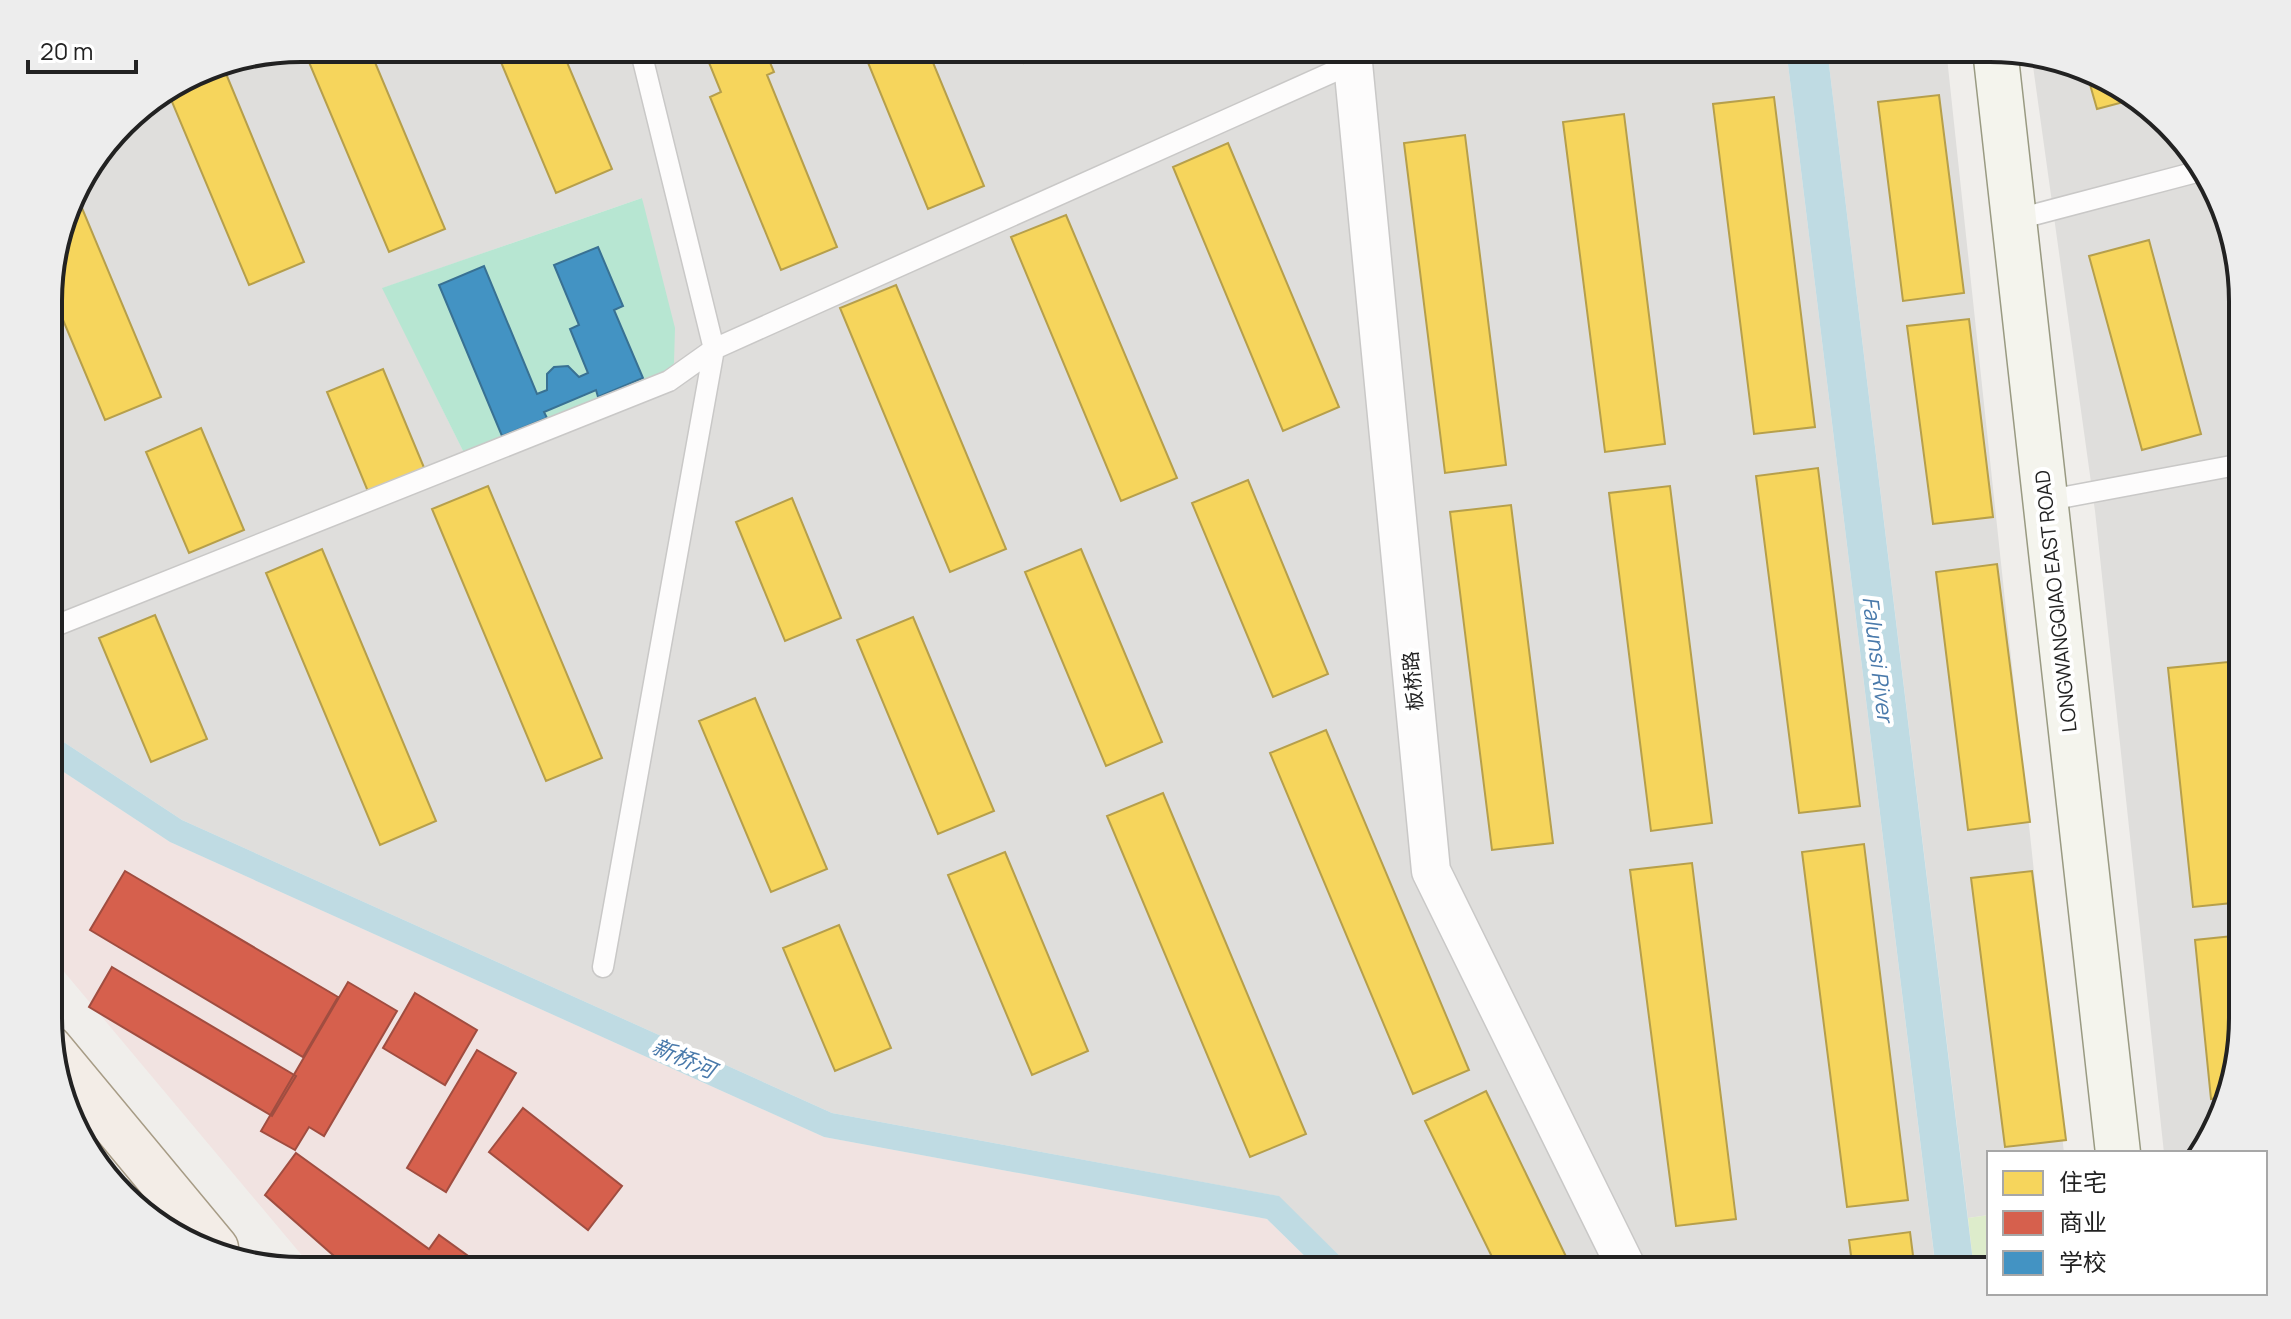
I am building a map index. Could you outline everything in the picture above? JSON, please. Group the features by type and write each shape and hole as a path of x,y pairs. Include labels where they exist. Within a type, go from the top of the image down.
{"main road":[{"path":"69,1073 178,1222"}],"street":[{"name":"板桥路","path":"1351,62 1431,871 1621,1256"},
{"name":"LONGWANGQIAO EAST ROAD","path":"1996,62 2118,1151"}],"lane":[{"path":"603,967 714,349 643,62"},
{"path":"62,623 669,381 714,349 1337,62"},
{"path":"2014,220 2191,173"},
{"path":"2044,501 2228,467"}],"shaded area":[{"path":"301,62 1788,62 1934,1256 1340,1256 1278,1196 832,1113 182,820 62,741 62,301 70,239 87,195 102,168 143,121 195,87 239,70","holes":["642,198 663,382 466,457 383,288"]},
{"path":"1829,62 1947,62 2064,1151 1987,1151 1987,1215 1968,1218"},
{"path":"2033,66 2081,80 2110,94 2159,132 2180,156 2211,210 2227,270 2228,1034 2221,1080 2211,1109 2188,1151 2164,1151 2095,511"},
{"path":"62,771 170,842 824,1137 1267,1219 1305,1256 303,1257 62,969"}],"green space":[{"path":"642,198 675,328 674,363 663,382 466,457 382,288","holes":["484,266 537,394 547,390 547,374 554,367 568,366 579,377 588,373 570,329 622,306 614,310 643,378 599,397 596,390 544,412 546,418 502,436 439,285"]},
{"path":"1987,1215 1987,1256 1972,1256 1968,1218"}],"water":[{"name":"Falunsi River","path":"1788,62 1829,62 1972,1256 1934,1256"},
{"name":"新桥河","path":"62,741 182,820 832,1113 1279,1196 1340,1256 1305,1256 1267,1219 824,1137 170,842 62,771"}],"building: 住宅":[{"path":"309,62 375,62 445,229 389,252"},
{"path":"501,62 567,62 612,169 556,193"},
{"path":"709,62 770,62 774,72 767,75 837,247 781,270 710,97 721,92"},
{"path":"868,62 933,62 984,186 928,209"},
{"path":"226,74 304,262 249,285 171,100"},
{"path":"2090,84 2122,102 2097,109"},
{"path":"1939,95 1964,293 1903,301 1878,102"},
{"path":"1774,97 1815,427 1754,434 1713,104"},
{"path":"1624,114 1665,444 1605,452 1563,122"},
{"path":"1465,135 1506,465 1445,473 1404,143"},
{"path":"1228,143 1339,407 1283,431 1173,167"},
{"path":"82,208 161,397 105,420 62,318 64,270 70,239"},
{"path":"1066,215 1177,478 1121,501 1011,237"},
{"path":"2149,240 2201,434 2142,450 2089,256"},
{"path":"896,285 1006,549 950,572 840,308"},
{"path":"1969,319 1993,517 1933,524 1907,326"},
{"path":"383,369 425,470 369,494 327,392"},
{"path":"201,428 244,530 189,553 146,452"},
{"path":"1818,468 1860,806 1799,813 1756,476"},
{"path":"1248,480 1328,674 1273,697 1192,503"},
{"path":"488,486 602,758 546,781 432,509"},
{"path":"1670,486 1712,823 1651,831 1609,493"},
{"path":"792,498 841,618 785,641 736,522"},
{"path":"1511,505 1553,843 1492,850 1450,512"},
{"path":"322,549 436,821 380,845 266,573"},
{"path":"1081,549 1162,742 1106,766 1025,572"},
{"path":"1997,564 2030,822 1968,830 1936,572"},
{"path":"155,615 207,739 151,762 99,638"},
{"path":"913,617 994,811 938,834 857,640"},
{"path":"2228,662 2228,903 2193,907 2168,668"},
{"path":"755,698 827,869 771,892 699,721"},
{"path":"1326,730 1469,1070 1413,1094 1270,753"},
{"path":"1163,793 1306,1134 1250,1157 1107,816"},
{"path":"1864,844 1908,1200 1847,1207 1802,852"},
{"path":"1005,852 1088,1051 1032,1075 948,875"},
{"path":"1692,863 1736,1219 1676,1226 1630,870"},
{"path":"2032,871 2066,1140 2005,1147 1971,878"},
{"path":"839,925 891,1048 835,1071 783,948"},
{"path":"2228,936 2227,1049 2221,1080 2215,1098 2211,1099 2195,940"},
{"path":"1486,1091 1566,1256 1492,1256 1425,1121"},
{"path":"1910,1232 1913,1256 1851,1256 1849,1240"}],"building: 商业":[{"path":"125,871 338,997 303,1057 90,930"},
{"path":"112,967 296,1076 272,1116 89,1007"},
{"path":"348,982 397,1011 324,1136 309,1127 295,1150 261,1131"},
{"path":"415,993 477,1030 445,1085 383,1048"},
{"path":"477,1050 516,1073 446,1192 407,1168"},
{"path":"523,1108 622,1186 588,1230 489,1152"},
{"path":"296,1153 429,1249 439,1235 469,1257 335,1257 265,1195"}],"building: 学校":[{"path":"598,247 623,306 614,310 643,378 598,397 596,390 544,412 547,418 502,436 439,285 484,266 537,394 547,390 547,374 554,367 568,366 579,377 588,373 570,329 579,325 554,265"}]}
